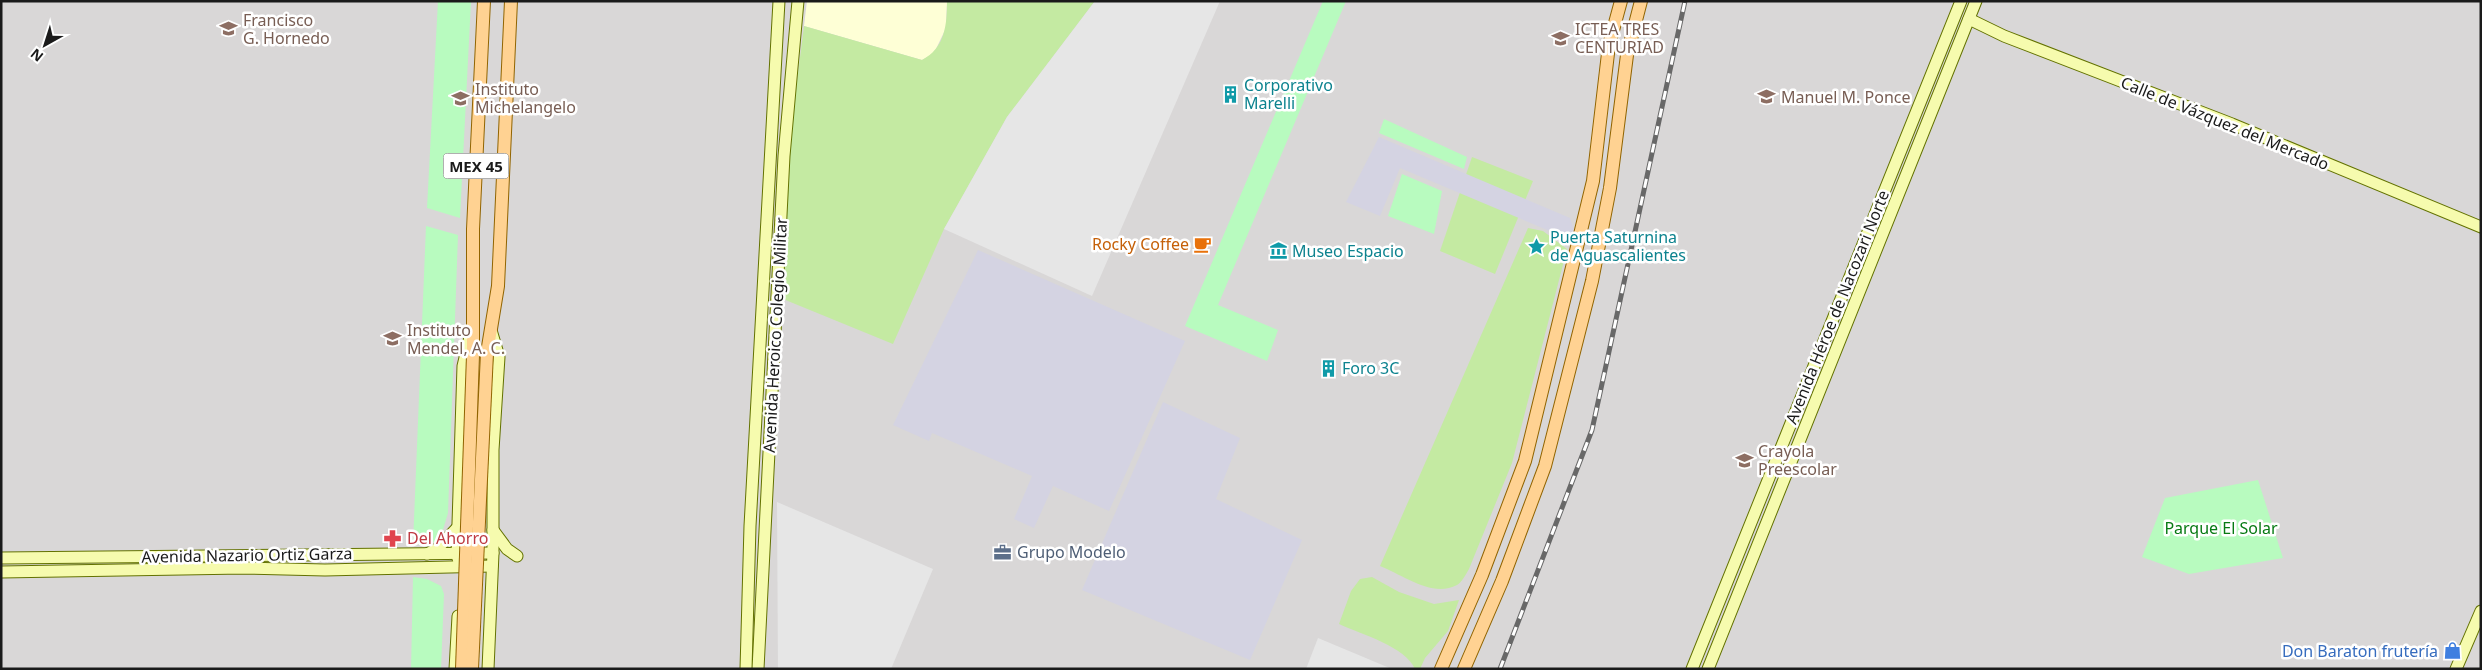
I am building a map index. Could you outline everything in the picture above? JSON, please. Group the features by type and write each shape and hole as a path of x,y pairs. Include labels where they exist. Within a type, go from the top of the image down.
{"main road":[{"name":"MEX 45","path":"462,669 473,355 474,229 484,1"},
{"name":"MEX 45","path":"472,669 487,353 498,286 511,1"},
{"path":"1441,669 1482,575 1525,461 1593,181 1609,45 1620,1"},
{"path":"1464,669 1502,581 1545,466 1592,281 1610,188 1627,55 1641,1"},
{"path":"1482,575 1502,581"}],"street":[{"name":"Avenida Heroico Colegio Militar","path":"746,669 750,526 779,1"},
{"name":"Avenida Heroico Colegio Militar","path":"758,669 784,156 798,1"},
{"name":"Avenida Héroe de Nacozari Norte","path":"1692,669 1961,1"},
{"name":"Avenida Héroe de Nacozari Norte","path":"1708,669 1976,1"},
{"name":"Calle de Vázquez del Mercado","path":"1969,19 2004,36 2232,124 2481,227"},
{"path":"488,669 493,553 493,450 499,357 491,330"},
{"path":"455,669 460,567 457,555 463,366 472,331"},
{"path":"427,554 437,548 459,526"},
{"path":"493,530 507,549 517,556"},
{"name":"Avenida Nazario Ortiz Garza","path":"1,558 457,555 493,553"},
{"name":"Avenida Nazario Ortiz Garza","path":"1,572 243,568 325,570 492,566"},
{"path":"2456,669 2481,611"}],"shaded area":[{"path":"1,1 2481,1 2481,669 1,669"},
{"path":"807,1 947,1 946,28 936,49 931,55 922,60 804,26"},
{"path":"1095,1 1220,1 1092,296 944,229 1007,117"},
{"path":"1379,137 1570,218 1578,243 1400,168 1380,216 1346,202"},
{"path":"978,250 1185,341 1109,511 1053,486 1034,528 1014,519 1032,476 932,433 929,441 893,425"},
{"path":"1163,402 1240,438 1216,499 1302,540 1250,660 1082,590"},
{"path":"777,502 933,569 891,669 778,669"},
{"path":"1318,638 1392,669 1306,669"}],"green space":[{"path":"438,1 471,1 460,218 427,208"},
{"path":"947,1 1095,1 1007,117 944,229 893,344 783,299 791,129 804,26 922,60 936,49 943,35"},
{"path":"1323,1 1346,1 1218,305 1278,330 1267,361 1185,326"},
{"path":"1384,119 1467,157 1464,169 1379,133"},
{"path":"1472,157 1533,181 1495,274 1440,251"},
{"path":"1402,174 1442,191 1434,234 1388,216"},
{"path":"426,226 458,235 448,513 442,533 431,545 413,544"},
{"path":"1528,228 1543,231 1567,249 1512,463 1464,578 1457,585 1447,588 1428,587 1380,566"},
{"name":"Parque El Solar","path":"2258,480 2283,558 2189,574 2142,557 2165,498"},
{"path":"413,577 427,579 441,586 444,594 441,669 411,669"},
{"path":"1372,577 1399,592 1434,604 1459,600 1448,631 1425,658 1420,669 1415,669 1410,661 1393,648 1339,624 1351,591 1360,579"}],"railway":[{"path":"1500,669 1592,430 1685,1"}],"place":[{"name":"Francisco G. Hornedo","path":"229,29"},
{"name":"ICTEA TRES CENTURIAD","path":"1561,38"},
{"name":"Corporativo Marelli","path":"1230,94"},
{"name":"Manuel M. Ponce","path":"1767,97"},
{"name":"Instituto Michelangelo","path":"461,98"},
{"name":"Rocky Coffee","path":"1203,244"},
{"name":"Puerta Saturnina de Aguascalientes","path":"1536,246"},
{"name":"Museo Espacio","path":"1278,251"},
{"name":"Instituto Mendel, A. C.","path":"393,339"},
{"name":"Foro 3C","path":"1328,368"},
{"name":"Crayola Preescolar","path":"1744,460"},
{"name":"Del Ahorro","path":"393,538"},
{"name":"Grupo Modelo","path":"1003,552"},
{"name":"Don Baraton frutería","path":"2452,651"}]}
